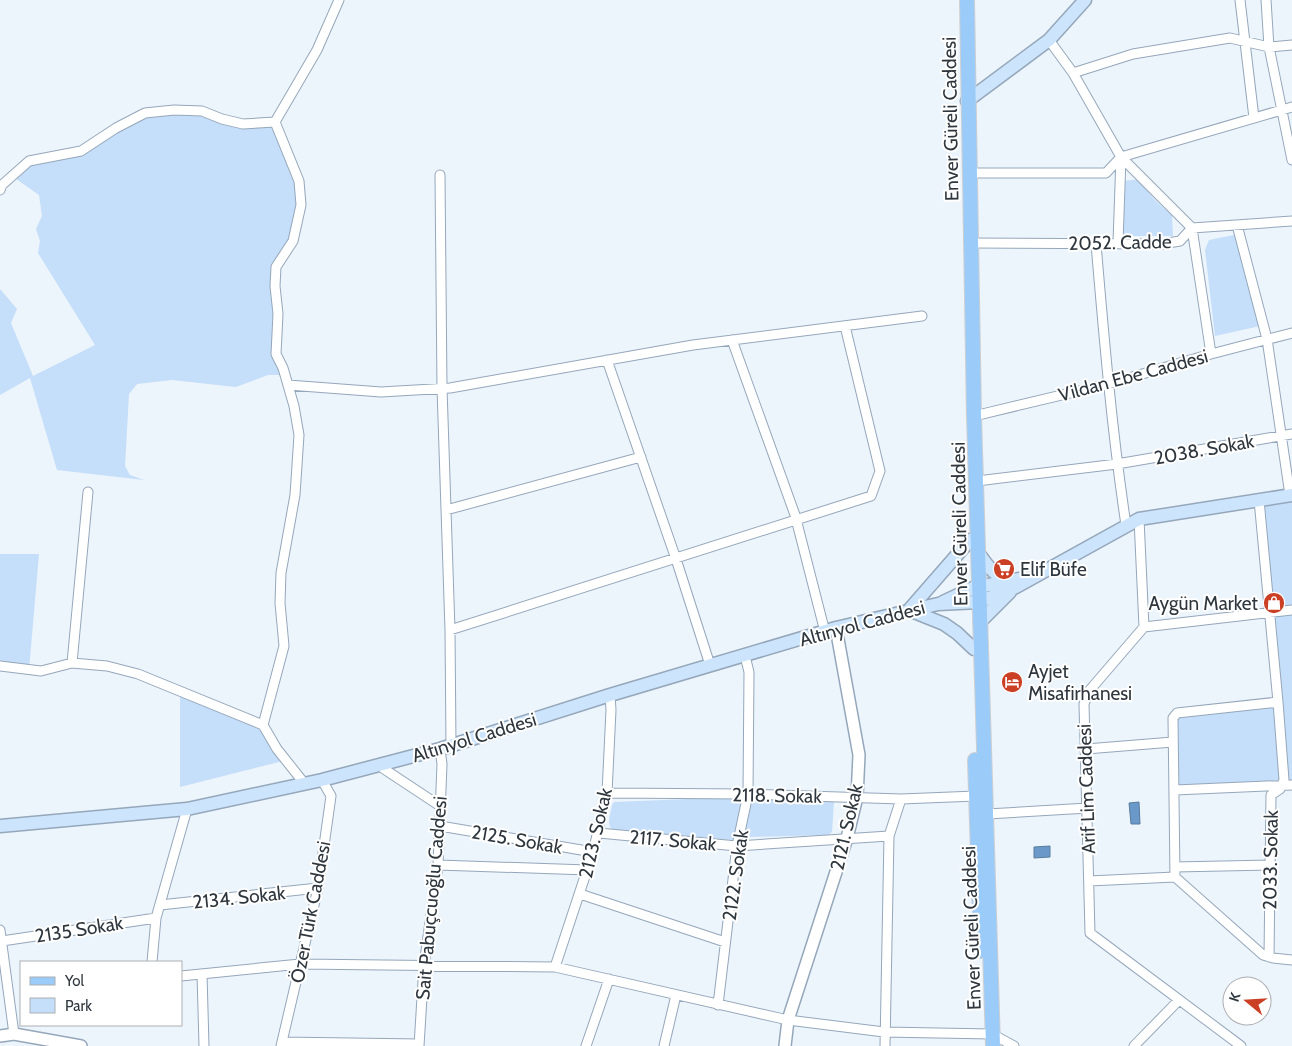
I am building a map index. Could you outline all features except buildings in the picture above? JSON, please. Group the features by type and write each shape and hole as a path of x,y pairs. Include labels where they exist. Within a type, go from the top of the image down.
{"main road":[{"name":"Enver Güreli Caddesi","path":"958,0 966,414 970,540 976,587"},
{"name":"Enver Güreli Caddesi","path":"967,0 967,102 979,554 974,649 976,796 988,1040"},
{"path":"967,102 1049,40 1085,0"},
{"path":"938,604 976,603 1017,583 1038,576 1139,519 1291,495"},
{"path":"970,540 909,610 944,624 974,649"},
{"path":"979,554 997,576 1017,583"},
{"path":"938,604 976,587 1017,583"},
{"path":"980,622 1017,583"},
{"name":"Enver Güreli Caddesi","path":"976,603 980,622 986,814 988,1040"},
{"name":"Altınyol Caddesi","path":"0,826 187,809 322,780 446,747 610,695 830,630 938,604"}],"street":[{"path":"275,122 317,50 339,0"},
{"path":"1240,0 1254,118"},
{"path":"1266,0 1269,47 1292,160"},
{"path":"1073,74 1133,54 1230,38 1269,47 1292,45"},
{"path":"1049,40 1073,74 1121,157 1192,228 1211,354"},
{"path":"970,174 1106,173 1121,157 1292,106"},
{"path":"0,190 2,185 29,161 81,151 116,128 145,114 174,110 202,111 222,119 243,124 275,122"},
{"path":"263,725 284,646 280,603 281,573 295,496 299,435 294,406 283,368 276,354 278,314 275,286 276,267 293,241 301,205 298,181 275,122"},
{"path":"1118,243 1121,157"},
{"name":"Sait Pabuçcuoğlu Caddesi","path":"419,1045 424,965 438,865 442,764 446,747 450,630 442,388 440,175"},
{"name":"2052. Cadde","path":"972,243 1162,244 1180,241 1192,228 1292,222"},
{"path":"1237,225 1267,339 1291,495"},
{"path":"1096,244 1108,384 1126,525"},
{"path":"288,385 381,392 442,388 732,340 922,316"},
{"path":"450,630 870,496 880,471 845,326"},
{"name":"Vildan Ebe Caddesi","path":"974,416 1108,384 1267,339 1292,335"},
{"path":"732,340 796,520 830,630"},
{"path":"607,360 676,559 710,665"},
{"name":"2038. Sokak","path":"977,480 1117,464 1292,434"},
{"path":"446,510 641,457"},
{"path":"72,663 88,492"},
{"name":"2033. Sokak","path":"1259,500 1284,780 1287,785 1271,795 1268,957"},
{"path":"1139,519 1144,627 1292,610"},
{"name":"Arif Lim Caddesi","path":"1144,627 1098,679 1084,698 1088,808 1089,930 1092,936 1241,1046"},
{"name":"2121. Sokak","path":"785,1046 788,1020 847,838 857,797 859,755 830,630"},
{"name":"2122. Sokak","path":"718,1005 737,846 748,794 749,672 745,656"},
{"path":"0,666 41,671 72,663 107,666 138,674 263,725 277,749 304,783"},
{"name":"2123. Sokak","path":"555,967 599,833 607,793 610,695"},
{"path":"1175,877 1173,718 1177,713 1278,702"},
{"path":"1086,749 1173,742"},
{"path":"378,764 440,806"},
{"name":"Özer Türk Caddesi","path":"282,1044 318,888 331,796 322,780"},
{"path":"1175,790 1287,785"},
{"name":"2118. Sokak","path":"607,793 748,794 901,799 976,796"},
{"path":"885,1046 889,836 901,799"},
{"path":"986,814 1088,808"},
{"path":"152,961 156,918 187,809"},
{"name":"2125. Sokak","path":"440,826 593,852"},
{"name":"2117. Sokak","path":"599,833 737,846 889,836"},
{"path":"438,865 588,870"},
{"path":"1175,867 1270,865"},
{"path":"1089,881 1175,877 1263,955 1292,960"},
{"name":"2134. Sokak","path":"160,905 318,888"},
{"path":"580,894 725,942"},
{"name":"2135 Sokak","path":"2,941 156,918"},
{"path":"0,930 14,1034"},
{"path":"182,976 300,964 555,967 788,1020 884,1032 988,1040 1014,1046"},
{"path":"202,974 204,1046"},
{"path":"586,1046 609,979"},
{"path":"664,1046 676,995"},
{"path":"1134,1046 1179,1000"},
{"path":"0,1036 14,1034 81,1046"},
{"path":"282,1044 419,1045"}],"green space":[{"path":"174,110 222,119 275,122 299,181 299,219 276,267 276,354 285,375 268,375 236,387 172,380 137,384 129,394 125,466 130,475 144,480 57,470 30,378 0,395 0,289 17,309 11,323 33,376 95,345 38,253 40,241 36,229 42,216 39,195 12,176 29,161 81,151 145,113"},
{"path":"1142,179 1151,195 1172,215 1173,236 1121,236 1123,181"},
{"path":"1234,235 1237,237 1260,326 1215,336 1205,250 1209,240"},
{"path":"1292,495 1292,785 1175,790 1174,715 1278,702 1270,612 1281,611 1279,593 1268,595 1259,500"},
{"path":"0,554 39,554 29,670 0,665"},
{"path":"180,691 263,725 287,760 180,787"},
{"path":"738,797 743,800 734,840 614,830 609,823 614,802"},
{"path":"755,798 834,801 832,832 828,835 749,837 745,829 751,802"}],"water":[{"path":"1139,802 1140,824 1131,824 1129,803"},
{"path":"1050,846 1050,857 1034,858 1034,847"}],"place":[{"name":"Elif Büfe","path":"1004,569"},
{"name":"Aygün Market","path":"1274,603"},
{"name":"Ayjet Misafirhanesi","path":"1012,682"}]}
